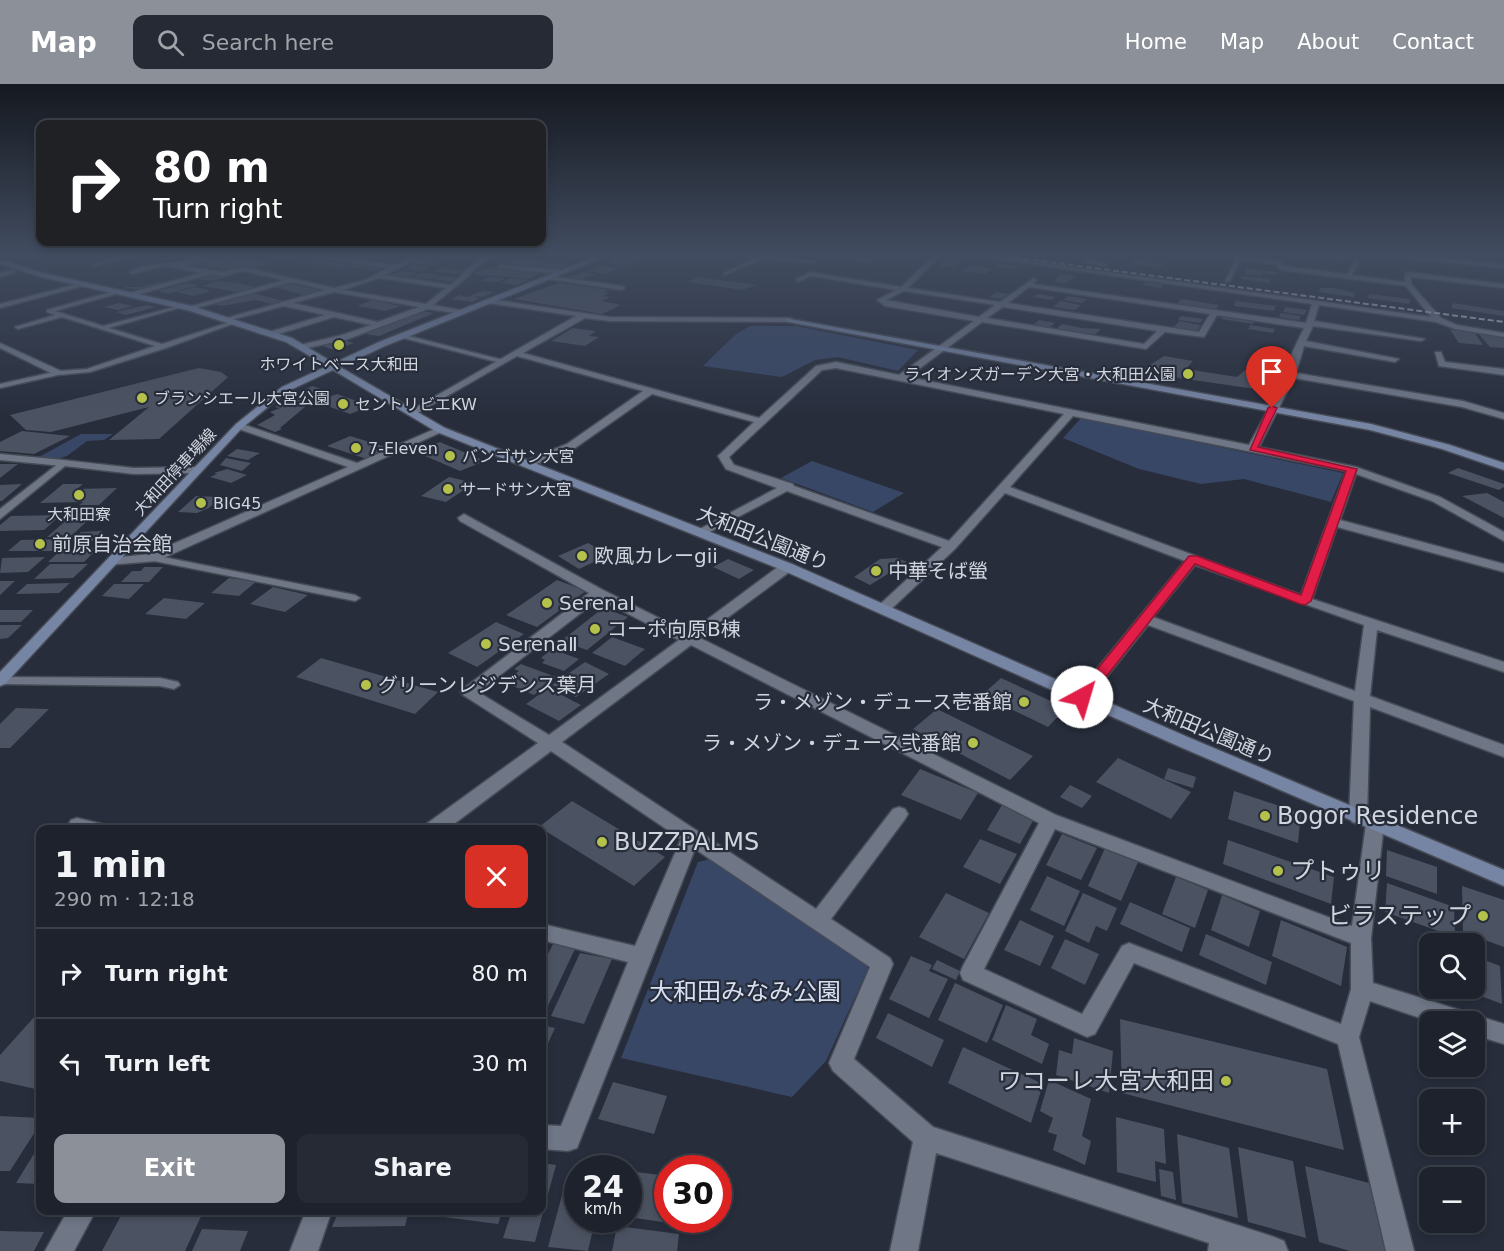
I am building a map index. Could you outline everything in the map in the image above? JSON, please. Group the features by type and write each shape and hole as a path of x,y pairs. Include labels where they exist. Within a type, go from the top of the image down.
{"street":[{"name":"大和田公園通り","path":"189,308 272,334 303,347 331,367 441,430 787,567 1082,697 1504,878"},
{"path":"231,321 269,308"},
{"path":"309,308 379,324"},
{"path":"303,347 345,337 423,308"},
{"path":"436,308 458,312"},
{"name":"大和田停車場線","path":"2,676 239,426 285,389 401,336 468,308"},
{"path":"540,308 610,319 788,320 1408,435 1504,467"},
{"path":"912,308 1146,347 1162,328"},
{"path":"901,378 995,308"},
{"path":"1037,308 1201,335 1223,308"},
{"path":"1187,308 1420,339"},
{"path":"1253,448 1291,375 1314,308"},
{"path":"1355,308 1438,320 1455,327 1504,335"},
{"path":"1428,308 1438,320"},
{"path":"272,334 334,314"},
{"path":"411,413 584,315"},
{"path":"1301,343 1395,358"},
{"path":"0,345 58,373"},
{"path":"514,353 761,421"},
{"path":"1438,354 1442,364 1504,372"},
{"path":"951,546 789,486 730,467 723,456 819,368 836,365 1352,469 1436,499 1504,537"},
{"path":"1291,375 1463,404 1504,416"},
{"path":"527,464 571,446 651,390"},
{"path":"882,610 951,546 1071,412"},
{"path":"239,426 358,467"},
{"path":"112,562 153,558 441,430"},
{"path":"3,510 63,463 134,471 197,470"},
{"path":"1305,601 1352,469"},
{"path":"700,532 789,486"},
{"path":"1004,489 1305,601 1504,667"},
{"path":"464,518 598,593 692,638 1050,820 1361,938"},
{"path":"1333,522 1504,568"},
{"path":"1082,697 1193,559"},
{"path":"439,825 787,567"},
{"path":"598,593 468,692 551,743 882,964 842,1064 926,1137 1222,1242 1274,1251"},
{"path":"1145,619 1504,751"},
{"path":"1371,623 1362,699 1367,820 1361,938 1362,989 1348,1037 1400,1251"},
{"path":"818,922 900,814"},
{"path":"1050,820 971,973 1087,1027 1129,952 1348,1037"},
{"path":"546,1137 567,1139 691,836"},
{"path":"546,933 641,956"},
{"path":"1362,989 1430,1011"},
{"path":"1485,1028 1504,1034"},
{"path":"904,1251 926,1137"},
{"path":"59,1251 80,1215"},
{"path":"304,1251 317,1215"}],"lane":[{"path":"58,308 49,311 164,347"},
{"path":"105,327 178,308"},
{"path":"18,327 63,315"},
{"path":"0,387 58,373 87,371 164,347 231,321"},
{"path":"401,336 501,361"},
{"path":"0,458 63,463"},
{"path":"153,558 355,597"},
{"path":"2,676 160,682 174,685"}],"green space":[{"path":"750,326 796,326 918,350 898,371 838,357 815,360 782,377 703,366 735,335"},
{"path":"1081,418 1343,473 1331,502 1244,479 1201,484 1139,469 1063,438"},
{"path":"81,434 113,434 104,440 87,441 67,456 57,459 39,457"},
{"path":"812,461 904,493 873,512 781,478"},
{"name":"大和田みなみ公園","path":"711,859 863,959 868,969 826,1061 792,1097 621,1058 698,862"}],"building":[{"path":"132,308 151,308 126,315 116,312"},
{"path":"371,308 394,308 386,311"},
{"path":"569,308 614,308 602,314"},
{"path":"1254,308 1275,308 1274,311"},
{"path":"1284,308 1307,310 1304,315 1283,312"},
{"path":"1454,308 1488,308 1504,311 1504,316"},
{"path":"421,311 434,313 379,336 366,334"},
{"path":"1281,313 1301,316 1299,320 1279,317"},
{"path":"1224,315 1256,320 1253,324 1221,319"},
{"path":"1181,316 1203,319 1200,323 1178,320"},
{"path":"1039,320 1055,323 1049,328 1033,325"},
{"path":"1179,321 1201,325 1196,332 1173,328"},
{"path":"1062,324 1101,329 1093,336 1055,330"},
{"path":"1250,325 1275,329 1273,333 1248,329"},
{"path":"573,328 596,331 589,336 599,337 585,346 551,341"},
{"path":"1450,330 1474,332 1483,345 1459,343"},
{"path":"1477,332 1504,337 1504,348 1490,347"},
{"name":"ホワイトベース大和田","path":"343,340 354,343 334,350 323,346"},
{"name":"ライオンズガーデン大宮・大和田公園","path":"1164,356 1193,361 1186,369 1237,377 1245,370 1273,376 1262,390 1145,373 1148,370 1144,369"},
{"name":"ブランシエール大宮公園","path":"199,368 221,372 228,377 159,439 109,440 149,407 51,432 26,430 10,415"},
{"path":"312,386 325,390 280,428 282,429 275,432 257,425 275,415 270,412 280,408 275,407"},
{"name":"セントリビエKW","path":"337,394 371,406 350,414 316,402"},
{"path":"22,431 70,436 34,454 0,451 0,442"},
{"path":"350,436 389,448 367,459 327,446"},
{"name":"バンゴサン大宮","path":"440,442 485,461 460,471 416,452"},
{"path":"237,449 260,453 248,460 227,456"},
{"path":"226,458 251,463 242,471 220,465"},
{"path":"0,464 18,464 0,478"},
{"path":"1458,468 1504,484 1504,487 1499,490 1448,473"},
{"path":"227,469 247,475 231,483 210,477 217,474 214,473"},
{"name":"サードサン大宮","path":"449,477 474,483 446,502 421,496"},
{"path":"22,484 2,501 0,501 0,485"},
{"name":"大和田寮","path":"63,484 83,484 77,489 117,488 99,505 79,505 83,502 40,503"},
{"path":"1487,493 1504,502 1504,518 1462,496"},
{"name":"BIG45","path":"196,496 220,497 209,508 197,513 178,512"},
{"path":"76,512 97,512 70,537 47,537"},
{"path":"61,515 44,530 0,531 0,525 11,516"},
{"path":"102,531 92,541 71,541 81,532"},
{"path":"65,539 53,551 8,551 21,540"},
{"path":"588,543 609,555 579,569 558,556"},
{"path":"98,548 84,562 48,562 62,549"},
{"path":"45,557 28,572 0,573 2,558"},
{"path":"897,558 907,562 870,585 854,577 880,559"},
{"path":"728,559 754,570 739,579 713,567"},
{"path":"50,564 88,564 73,578 34,579"},
{"path":"144,567 163,567 149,582 121,582 132,571 141,571"},
{"path":"229,578 257,581 239,596 211,593"},
{"name":"SerenaⅠ","path":"557,580 586,591 537,627 506,615"},
{"path":"0,581 15,581 0,595"},
{"path":"70,583 59,593 16,594 27,584"},
{"path":"114,584 144,584 129,599 102,596"},
{"path":"273,587 308,595 285,612 250,604"},
{"path":"164,598 205,603 186,619 145,614"},
{"name":"コーポ向原B棟","path":"603,608 628,617 587,650 561,641"},
{"path":"0,610 33,610 21,622 0,622"},
{"name":"SerenaⅡ","path":"496,622 524,634 477,667 448,653"},
{"path":"0,625 22,625 8,638 0,639"},
{"path":"612,637 645,649 625,666 592,653"},
{"path":"552,649 579,659 564,671 542,663 545,660 541,658"},
{"name":"グリーンレジデンス葉月","path":"321,658 438,692 415,714 296,677"},
{"path":"585,662 609,674 576,697 552,685"},
{"path":"521,664 556,677 534,695 504,682 519,671 514,669"},
{"name":"ラ・メゾン・デュース壱番館","path":"1001,678 1066,708 1048,727 982,695"},
{"path":"548,688 581,705 559,721 526,704"},
{"path":"16,708 49,709 10,748 0,748 0,724"},
{"name":"ラ・メゾン・デュース弐番館","path":"937,709 1033,756 1010,780 913,729"},
{"path":"1118,758 1191,792 1171,819 1096,782"},
{"path":"1168,768 1196,777 1193,788 1164,779"},
{"path":"920,769 978,793 961,820 901,795"},
{"path":"1070,785 1092,796 1082,808 1060,797"},
{"name":"Bogor Residence","path":"1234,791 1301,813 1298,843 1228,819"},
{"name":"BUZZPALMS","path":"572,801 665,857 634,886 546,831 546,825 542,825"},
{"path":"1002,805 1034,819 1020,844 987,830"},
{"path":"1062,834 1097,848 1081,880 1046,865"},
{"path":"980,839 1017,854 1000,884 963,867"},
{"name":"プトゥリ","path":"1228,840 1334,877 1331,904 1223,864"},
{"path":"1105,848 1138,862 1121,901 1088,886"},
{"path":"1387,850 1437,867 1437,894 1386,876"},
{"path":"1047,876 1080,891 1064,926 1030,910"},
{"path":"1176,877 1208,890 1195,928 1162,914"},
{"path":"1387,883 1454,907 1455,933 1444,933 1385,912"},
{"name":"ビラステップ","path":"1462,886 1504,900 1504,947 1485,940 1485,933 1463,932"},
{"path":"946,893 989,913 964,959 919,937"},
{"path":"1083,893 1117,908 1107,931 1096,926 1089,943 1065,931"},
{"path":"1222,895 1260,911 1249,947 1211,930"},
{"path":"1130,902 1190,928 1182,952 1120,924"},
{"path":"1020,920 1054,936 1040,966 1004,950"},
{"path":"1281,920 1347,947 1341,986 1272,956"},
{"path":"1206,934 1272,962 1266,985 1199,955"},
{"path":"1065,939 1099,954 1085,985 1051,968"},
{"path":"553,944 575,949 546,1010 546,958"},
{"path":"580,953 612,959 584,1024 551,1016"},
{"path":"911,956 932,965 929,971 948,979 929,1018 889,999"},
{"path":"937,960 960,971 956,980 932,969"},
{"path":"1485,960 1500,966 1502,1004 1485,998"},
{"path":"955,983 1003,1005 987,1043 938,1020"},
{"path":"1006,1005 1037,1019 1031,1035 1049,1044 1042,1064 992,1040"},
{"path":"888,1013 944,1040 932,1067 876,1038"},
{"path":"36,1015 36,1089 0,1081 0,1055"},
{"name":"ワコーレ大宮大和田","path":"1120,1019 1327,1069 1344,1150 1122,1093"},
{"path":"546,1026 555,1028 546,1048"},
{"path":"1074,1038 1113,1051 1109,1093 1056,1075 1059,1050 1072,1054"},
{"path":"963,1047 1043,1084 1031,1123 948,1083"},
{"path":"1049,1080 1091,1099 1082,1136 1091,1141 1085,1165 1053,1150 1057,1135 1048,1132 1053,1118 1040,1111"},
{"path":"613,1082 667,1096 654,1134 598,1119"},
{"path":"0,1116 36,1118 36,1130 10,1171 0,1171"},
{"path":"1116,1117 1164,1129 1166,1164 1155,1161 1156,1182 1117,1172"},
{"path":"1177,1134 1229,1148 1238,1218 1182,1203"},
{"path":"1238,1147 1293,1161 1306,1238 1248,1222"},
{"path":"36,1150 36,1184 16,1183"},
{"path":"546,1164 556,1165 546,1202"},
{"path":"1305,1166 1369,1183 1385,1251 1350,1251 1319,1242"},
{"path":"1159,1169 1173,1172 1176,1200 1161,1196"},
{"path":"642,1173 654,1174 654,1221 642,1219"},
{"path":"564,1188 564,1233 592,1233 588,1251 548,1247"},
{"path":"121,1215 202,1215 185,1251 102,1251"},
{"path":"337,1215 408,1215 405,1226 332,1227"},
{"path":"428,1215 501,1215 498,1224"},
{"path":"510,1215 542,1215 535,1242 503,1238"},
{"path":"202,1229 248,1231 240,1251 192,1251"},
{"path":"642,1229 654,1231 654,1233 679,1234 677,1251 612,1251 616,1233 642,1233"},
{"path":"0,1231 44,1232 34,1251 0,1251"}],"railway":[{"path":"1401,308 1504,322"}],"place":[{"name":"ホワイトベース大和田","path":"339,345"},
{"name":"ライオンズガーデン大宮・大和田公園","path":"1188,374"},
{"name":"ブランシエール大宮公園","path":"142,398"},
{"name":"セントリビエKW","path":"343,404"},
{"name":"7-Eleven","path":"356,448"},
{"name":"バンゴサン大宮","path":"450,456"},
{"name":"サードサン大宮","path":"448,489"},
{"name":"大和田寮","path":"79,495"},
{"name":"BIG45","path":"201,503"},
{"name":"前原自治会館","path":"40,544"},
{"name":"欧風カレーgii","path":"582,556"},
{"name":"中華そば螢","path":"876,571"},
{"name":"SerenaⅠ","path":"547,603"},
{"name":"コーポ向原B棟","path":"595,629"},
{"name":"SerenaⅡ","path":"486,644"},
{"name":"グリーンレジデンス葉月","path":"366,685"},
{"name":"ラ・メゾン・デュース壱番館","path":"1024,702"},
{"name":"ラ・メゾン・デュース弐番館","path":"973,743"},
{"name":"Bogor Residence","path":"1265,816"},
{"name":"BUZZPALMS","path":"602,842"},
{"name":"プトゥリ","path":"1278,871"},
{"name":"ビラステップ","path":"1483,916"},
{"name":"ワコーレ大宮大和田","path":"1226,1081"}],"route":[{"path":"1082,697 1193,559 1305,601 1352,469 1253,448 1272,408"}]}
